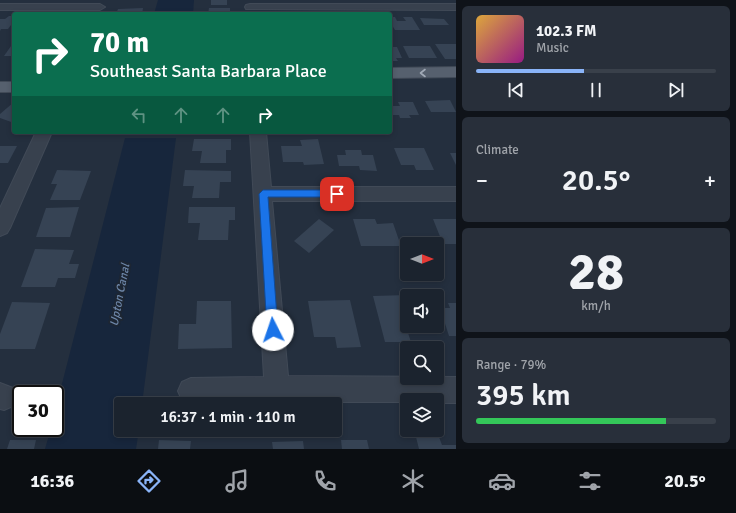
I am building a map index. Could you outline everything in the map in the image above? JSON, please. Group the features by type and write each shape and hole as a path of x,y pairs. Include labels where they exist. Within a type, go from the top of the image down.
{"main road":[{"path":"392,73 456,72"},
{"path":"0,73 12,73"},
{"path":"0,87 12,87"},
{"path":"392,88 412,88"}],"street":[{"path":"0,7 100,7"},
{"path":"250,7 290,11 352,11 456,7"},
{"path":"0,228 7,193 43,134"},
{"path":"258,134 277,389"},
{"path":"263,194 456,194"},
{"path":"191,391 277,389 456,390"}],"water":[{"path":"158,0 194,0 193,12 155,12"},
{"name":"Upton Canal","path":"125,138 176,138 143,397 114,397 114,437 138,437 136,449 45,449 48,437 64,437 64,385 62,385"}],"building":[{"path":"211,0 227,0 227,5 211,5"},
{"path":"143,8 142,12 117,12 118,9"},
{"path":"209,8 230,8 230,12 208,12"},
{"path":"12,16 12,24 8,29 1,29 0,31 0,19 5,19"},
{"path":"392,17 395,17 397,21 406,21 403,17 412,17 420,30 395,30 392,25"},
{"path":"420,18 444,19 449,25 424,25"},
{"path":"435,44 456,44 456,59 445,59"},
{"path":"11,46 12,46 12,56 4,56"},
{"path":"403,46 430,46 437,58 409,58"},
{"path":"392,47 397,47 402,58 396,58 398,61 392,61"},
{"path":"450,100 456,112 431,112 425,101"},
{"path":"398,102 413,102 419,115 409,115 411,118 400,118 399,115 392,115 392,106 400,106"},
{"path":"12,104 12,122 0,118 0,114"},
{"path":"194,139 231,139 231,150 226,150 226,163 200,163 202,151 192,151"},
{"path":"318,139 324,164 304,165 303,162 283,162 281,146 302,146 300,140"},
{"path":"0,146 17,146 8,163 0,163"},
{"path":"394,148 424,148 434,170 416,170 414,165 401,165"},
{"path":"345,150 361,150 362,155 373,155 377,171 360,170 359,166 339,166 337,155 346,155"},
{"path":"450,153 456,153 456,165"},
{"path":"57,170 91,171 80,200 50,200 57,184 51,184"},
{"path":"185,170 231,171 231,182 220,182 219,198 192,198 194,186 183,186"},
{"path":"79,207 70,237 36,237 46,208"},
{"path":"189,207 235,207 235,220 229,220 228,240 198,240 200,223 188,223"},
{"path":"319,219 334,230 309,253 294,241"},
{"path":"353,219 375,219 377,224 393,223 400,246 361,246"},
{"path":"433,219 456,219 456,244 444,244 444,237 440,237"},
{"path":"35,249 74,250 69,264 79,264 75,278 58,278 55,287 21,287"},
{"path":"400,295 400,333 408,333 411,341 385,342 373,296"},
{"path":"350,300 361,347 337,348 335,337 314,337 308,301"},
{"path":"197,301 231,301 232,348 178,349 179,324 196,324"},
{"path":"12,302 50,303 35,349 0,349 0,334"},
{"path":"448,303 456,303 456,336 449,336 444,320 444,308 450,308"},
{"path":"416,437 439,437 442,445 456,445 456,449 419,449"},
{"path":"10,440 36,440 34,449 7,449"},
{"path":"159,440 191,441 190,449 158,449"},
{"path":"341,440 367,440 369,449 342,449"},
{"path":"303,441 304,449 273,449 272,442"}],"route":[{"path":"273,330 263,194 337,194"}]}
